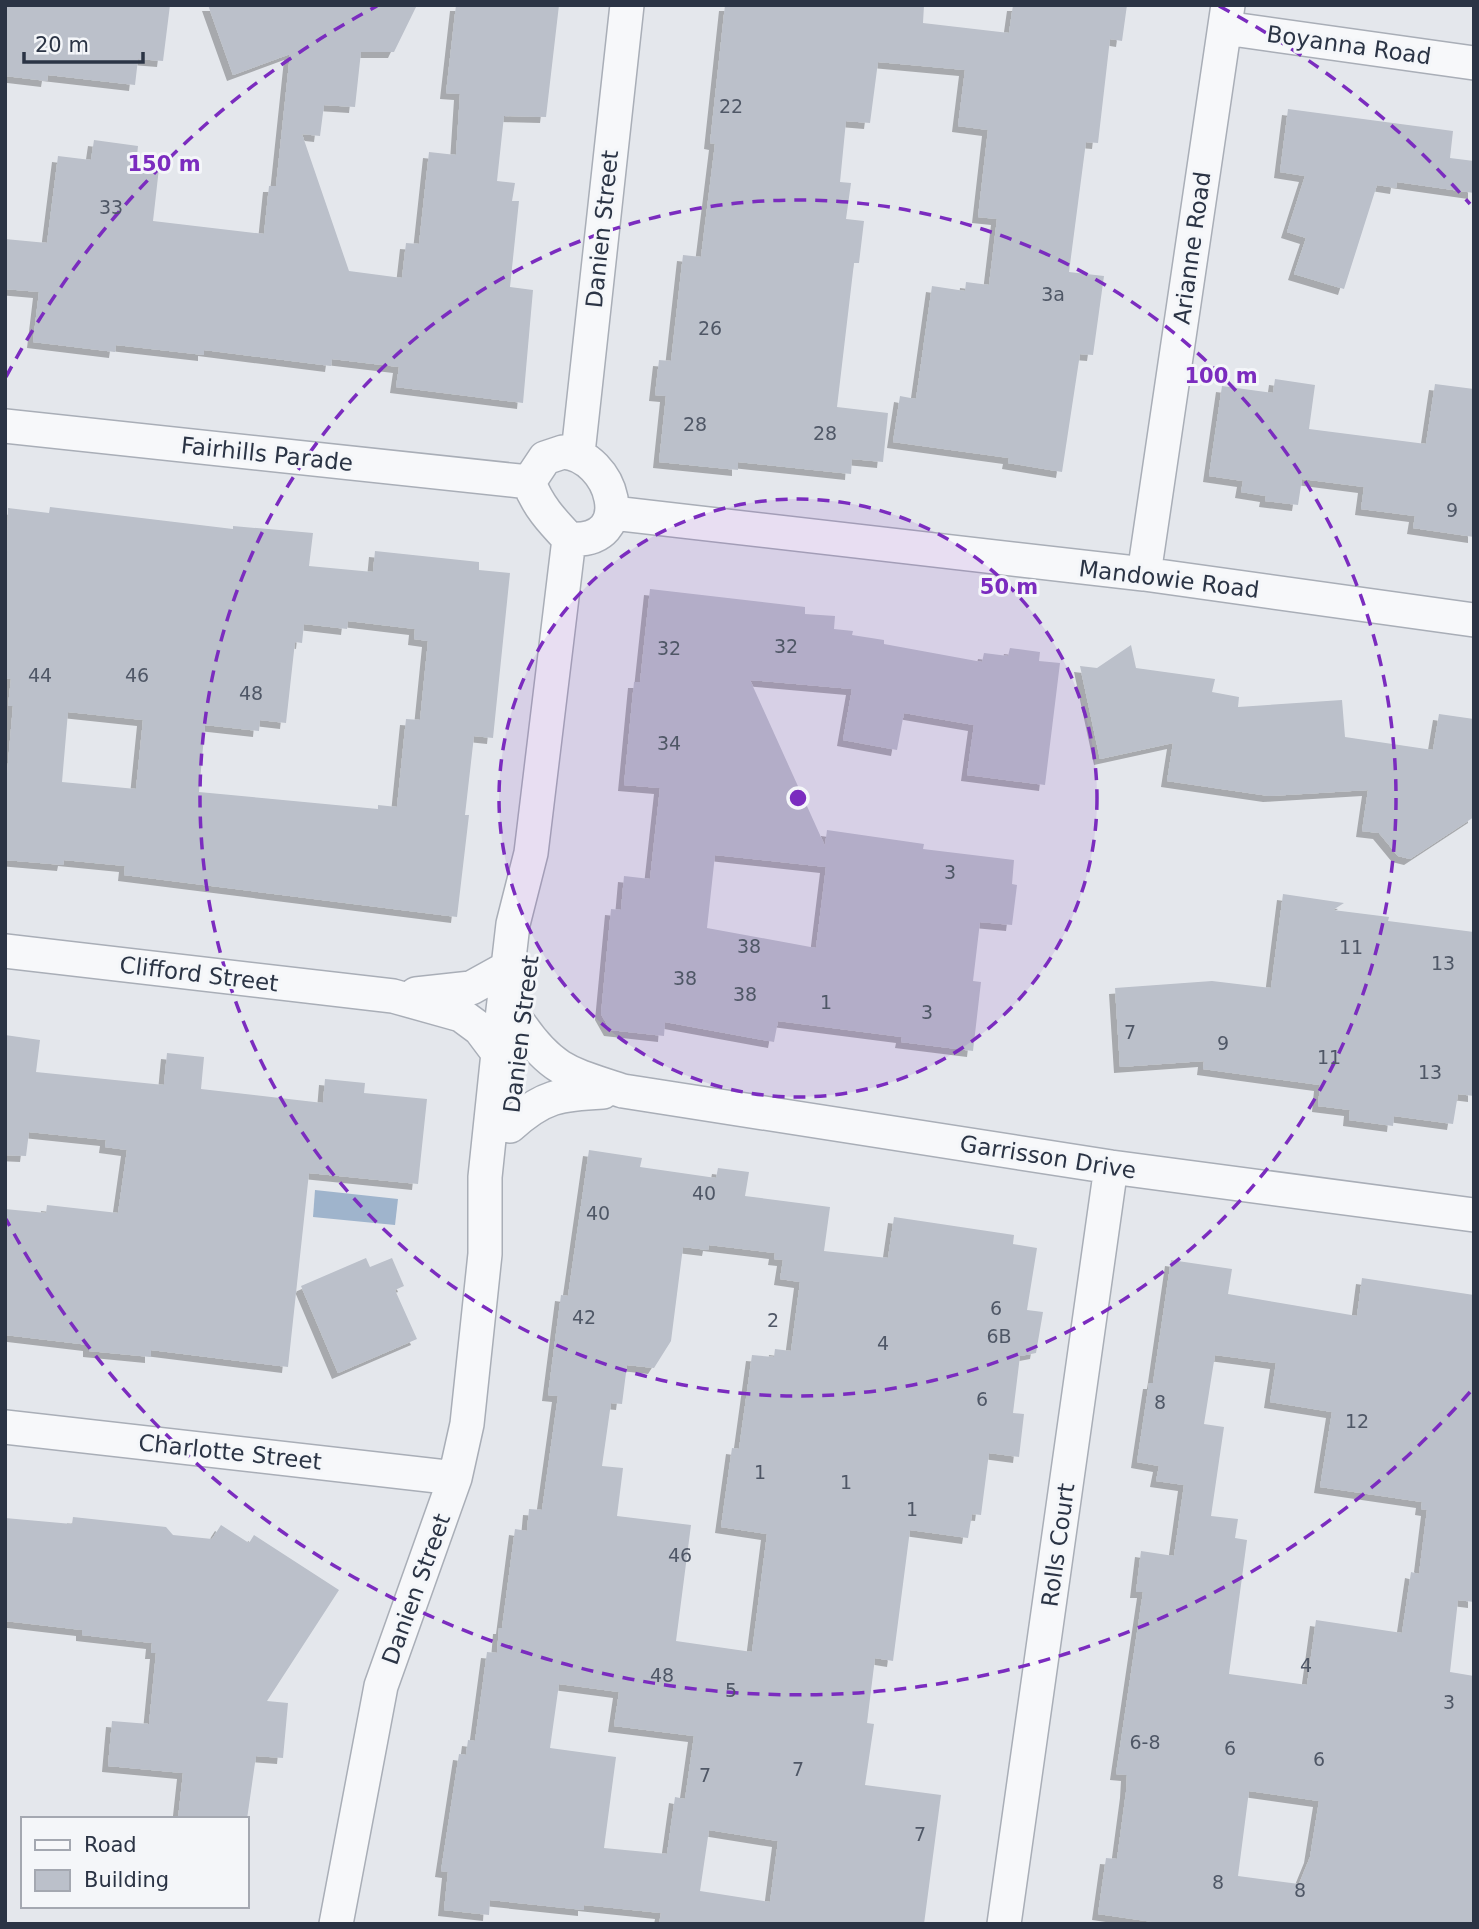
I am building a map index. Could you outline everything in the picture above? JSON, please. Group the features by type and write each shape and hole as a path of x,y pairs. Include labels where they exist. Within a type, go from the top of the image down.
{"street":[{"name":"Danien Street","path":"578,453 627,5"},
{"name":"Boyanna Road","path":"1226,16 1474,63"},
{"name":"Arianne Road","path":"1144,574 1226,16"},
{"name":"Fairhills Parade","path":"5,426 529,482"},
{"path":"564,452 578,453 603,478 612,498 613,513 609,524 597,535 586,540 569,538 535,499 529,482 545,458 564,452"},
{"name":"Mandowie Road","path":"613,513 1144,574 1474,620"},
{"name":"Danien Street","path":"336,1924 381,1686 455,1478 467,1424 485,1254 485,1177 498,1053 519,894 531,853 569,538"},
{"name":"Danien Street","path":"485,1254 504,1181 536,898 531,853"},
{"name":"Clifford Street","path":"5,951 393,996 461,1015 480,1029 498,1053"},
{"name":"Clifford Street","path":"393,996 467,990 509,967"},
{"name":"Garrisson Drive","path":"521,1026 554,1065 623,1091 1111,1167 1474,1215"},
{"name":"Garrisson Drive","path":"510,1126 536,1105 556,1095 623,1091"},
{"name":"Rolls Court","path":"1004,1924 1111,1167"},
{"name":"Charlotte Street","path":"5,1427 455,1478"}],"water":[{"path":"315,1190 398,1199 395,1225 313,1217"}],"building":[{"path":"5,5 170,5 163,61 138,59 135,85 48,75 47,81 5,76"},
{"path":"208,5 417,5 394,52 361,52 355,107 324,105 320,136 302,134 349,271 402,278 406,243 419,244 429,152 456,155 460,94 446,93 456,5 559,5 546,117 504,116 497,181 515,183 512,201 519,201 510,287 533,290 523,403 396,387 399,367 332,359 331,366 204,350 204,355 116,345 115,352 33,342 39,292 5,289 5,239 47,243 58,156 91,160 94,140 138,146 136,165 159,168 153,221 264,234 269,186 276,186 290,54 233,75"},
{"path":"725,5 924,5 923,23 1009,33 1013,5 1127,5 1122,41 1110,39 1098,143 1086,142 1069,272 1104,276 1093,355 1080,354 1062,472 1008,463 1009,458 893,442 900,396 916,399 932,286 965,291 966,282 989,285 997,219 978,217 988,130 958,126 965,70 878,62 870,123 846,121 840,182 851,183 846,219 864,221 859,263 854,263 837,407 888,413 883,462 852,459 851,474 738,462 738,470 659,462 666,396 655,395 659,360 671,361 683,255 701,257 715,144 710,143"},
{"path":"1288,109 1453,131 1450,158 1474,161 1474,193 1397,182 1396,188 1377,185 1344,289 1294,274 1306,238 1287,232 1305,176 1280,172"},
{"path":"1275,379 1315,385 1309,429 1426,444 1435,384 1474,389 1474,537 1413,528 1415,516 1361,509 1364,487 1302,479 1298,505 1265,501 1266,496 1241,492 1243,481 1209,476 1222,386 1273,393"},
{"path":"50,507 233,529 233,526 313,533 309,566 373,572 375,551 479,562 479,570 510,573 493,738 474,736 465,815 469,815 457,917 124,875 125,866 64,860 63,865 5,860 5,797 13,706 8,706 11,679 5,678 8,508 49,513","holes":["348,621 415,629 414,639 428,641 420,720 406,719 397,807 378,805 378,809 199,792 205,725 259,731 260,720 286,723 295,642 302,643 304,624 347,629","68,712 143,720 136,789 62,782"]},
{"path":"650,589 805,607 805,614 835,616 834,629 853,631 852,635 884,640 884,644 982,662 984,653 1008,656 1010,648 1040,652 1039,661 1060,663 1045,785 967,775 974,725 904,713 897,750 843,740 852,689 750,680 825,846 827,830 924,844 923,849 1014,860 1012,884 1017,885 1012,925 980,922 973,981 981,982 973,1051 901,1042 902,1037 778,1021 774,1042 665,1022 664,1036 610,1030 601,1014 611,909 621,910 624,876 650,879 660,788 624,785 634,682 640,682","holes":["715,855 826,867 816,948 707,928"]},
{"path":"1131,645 1136,668 1215,679 1212,692 1239,697 1238,707 1342,700 1345,737 1433,750 1439,714 1474,719 1474,817 1410,859 1398,856 1379,833 1362,831 1368,790 1269,796 1167,781 1173,743 1100,759 1080,666 1097,668"},
{"path":"1283,894 1344,903 1333,910 1389,917 1388,921 1474,932 1474,1096 1458,1094 1453,1124 1394,1116 1393,1126 1349,1120 1350,1110 1318,1106 1320,1085 1203,1069 1204,1061 1120,1067 1115,988 1212,981 1271,988"},
{"path":"5,1035 40,1040 36,1072 164,1085 167,1053 204,1057 201,1089 323,1103 325,1079 365,1083 364,1093 427,1099 418,1184 309,1173 288,1367 151,1350 151,1357 89,1351 89,1345 5,1335 5,1209 46,1213 47,1205 118,1213 127,1150 105,1147 106,1140 29,1132 26,1156 5,1155"},
{"path":"589,1150 642,1158 640,1167 716,1178 718,1168 749,1172 745,1196 830,1207 824,1251 888,1258 894,1217 1014,1235 1013,1244 1037,1248 1027,1310 1043,1312 1036,1353 1020,1356 1013,1413 1024,1414 1019,1457 989,1453 981,1515 972,1514 968,1538 910,1530 893,1661 875,1658 867,1723 874,1724 865,1785 941,1795 924,1924 659,1924 661,1913 584,1905 584,1910 490,1900 489,1915 444,1910 448,1872 441,1871 459,1754 466,1755 468,1740 475,1741 487,1652 497,1653 515,1529 527,1531 529,1509 542,1510 558,1396 548,1395 561,1295 568,1296","holes":["709,1245 775,1253 774,1259 783,1260 780,1279 800,1282 791,1351 775,1349 774,1357 752,1355 739,1449 732,1448 721,1527 767,1534 752,1652 676,1641 691,1525 617,1516 623,1468 602,1466 611,1403 622,1404 627,1365 654,1368 671,1341 683,1247 708,1250","559,1684 619,1692 614,1726 694,1736 685,1799 675,1797 667,1854 604,1848 616,1757 550,1748","709,1830 778,1841 770,1902 700,1891"]},
{"path":"366,1258 370,1267 392,1258 404,1286 395,1290 417,1339 338,1373 301,1286"},
{"path":"1171,1260 1232,1269 1228,1294 1357,1316 1362,1278 1474,1295 1474,1602 1458,1600 1450,1672 1474,1676 1474,1924 1167,1924 1098,1914 1106,1858 1117,1859 1126,1792 1127,1775 1116,1774 1143,1592 1136,1592 1141,1551 1174,1556 1184,1485 1156,1481 1159,1466 1137,1462 1149,1383 1153,1383","holes":["1215,1355 1276,1363 1270,1402 1332,1412 1320,1487 1422,1502 1421,1509 1427,1510 1419,1574 1411,1572 1402,1633 1316,1620 1307,1685 1229,1674 1247,1540 1235,1538 1238,1519 1211,1516 1224,1427 1204,1424","1249,1791 1319,1801 1310,1857 1299,1884 1238,1876"]},
{"path":"73,1517 166,1527 173,1535 212,1539 221,1525 249,1543 254,1535 339,1590 267,1701 288,1703 283,1758 256,1756 247,1817 178,1817 183,1773 108,1766 112,1721 149,1724 156,1653 151,1653 152,1643 82,1635 82,1630 5,1621 5,1518 72,1524"}]}
